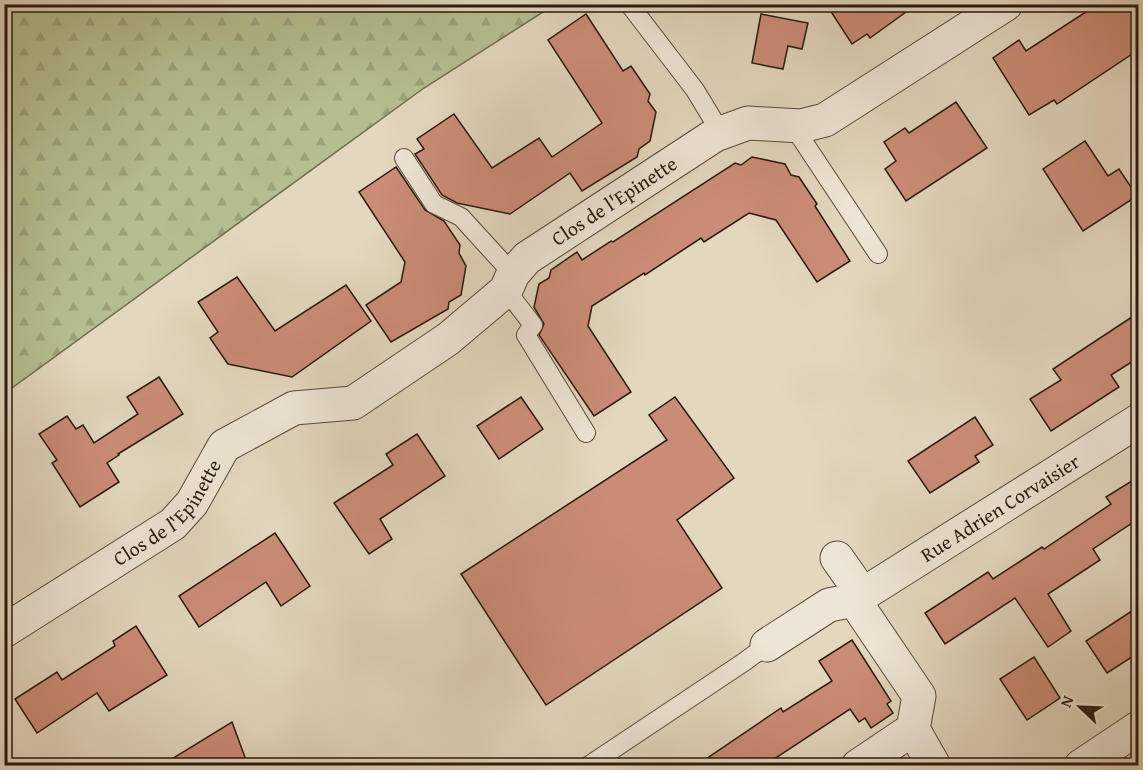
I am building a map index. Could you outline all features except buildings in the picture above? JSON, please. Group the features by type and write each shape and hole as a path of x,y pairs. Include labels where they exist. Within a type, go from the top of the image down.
{"street":[{"name":"Clos de l'Epinette","path":"4,632 173,524 192,503 224,446 294,408 353,403 448,339 510,282 527,258 601,208 721,133 748,123 801,126 825,120 1006,4"},
{"name":"Rue Adrien Corvaisier","path":"766,645 829,605 858,598 1138,421"},
{"path":"837,558 858,598 919,696 913,729 934,765"},
{"path":"1081,765 1138,728"},
{"path":"858,765 913,729"}],"lane":[{"path":"630,4 695,90 721,133"},
{"path":"793,126 878,254"},
{"path":"404,158 434,204 461,217 510,282 533,325 526,335 586,433"},
{"path":"588,765 766,645"}],"green space":[{"path":"5,4 554,5 424,88 5,393"}]}
